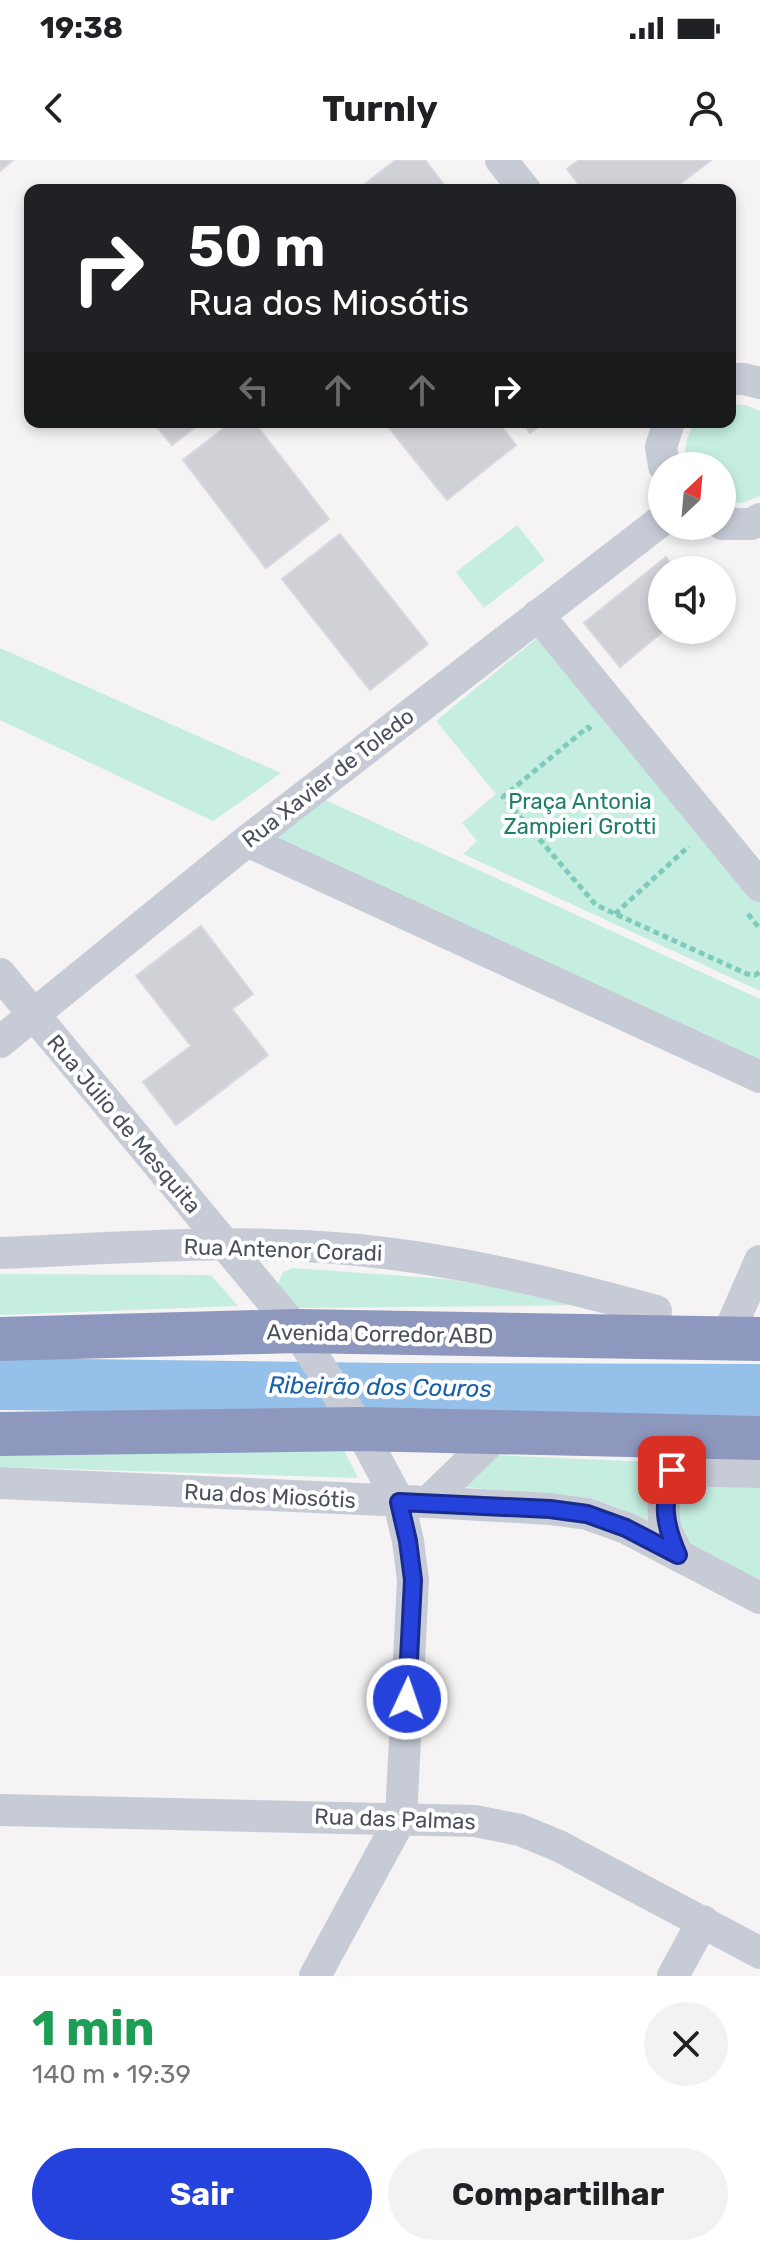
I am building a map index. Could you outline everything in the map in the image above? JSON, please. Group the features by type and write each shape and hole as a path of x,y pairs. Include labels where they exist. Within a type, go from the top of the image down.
{"highway":[{"name":"Avenida Corredor ABD","path":"0,1339 304,1342 743,1339"},
{"path":"0,1434 352,1417 685,1448 760,1438"}],"street":[{"path":"501,160 520,184"},
{"path":"736,379 760,383"},
{"path":"662,452 667,428"},
{"path":"736,524 752,524 760,519"},
{"name":"Rua Xavier de Toledo","path":"0,1042 247,841 648,531"},
{"path":"538,615 760,886"},
{"path":"247,841 760,1077"},
{"name":"Rua Júlio de Mesquita","path":"0,974 304,1342 352,1417 413,1502 408,1541 413,1580 401,1818"},
{"name":"Rua Antenor Coradi","path":"0,1253 225,1243 358,1250 468,1266 583,1291 656,1311"},
{"path":"743,1339 760,1261"},
{"path":"413,1502 500,1432"},
{"path":"678,1555 665,1525 665,1493 685,1448 760,1472"},
{"name":"Rua dos Miosótis","path":"0,1483 550,1509 587,1514 626,1528 760,1598"},
{"name":"Rua das Palmas","path":"0,1810 475,1821 520,1830 559,1846 760,1953"},
{"path":"315,1976 401,1818"},
{"path":"673,1976 703,1921"}],"path":[{"path":"598,738 588,727 503,797 596,905 747,974 760,972"},
{"path":"615,914 690,845"}],"green space":[{"path":"736,404 760,411 760,496 736,502 736,452 685,452 692,428 736,428"},
{"path":"517,525 545,560 484,608 456,572"},
{"name":"Praça Antonia Zampieri Grotti","path":"542,634 760,897 760,991 463,854 477,841 462,823 496,794 436,721"},
{"path":"0,648 281,773 213,821 0,720"},
{"path":"321,798 760,999 760,1069 262,847"},
{"path":"293,1268 446,1279 601,1305 299,1308 284,1301 276,1289 283,1272"},
{"path":"0,1274 211,1275 238,1306 0,1315"},
{"path":"339,1441 358,1478 0,1467 0,1450"},
{"path":"492,1455 673,1463 667,1535 617,1507 592,1500 459,1486"},
{"path":"678,1477 760,1480 760,1590 684,1551 674,1489"}],"building":[{"path":"0,160 13,160 0,171"},
{"path":"396,160 425,160 443,184 365,184"},
{"path":"579,160 711,160 680,184 578,184 567,169"},
{"path":"158,428 194,428 172,445"},
{"path":"224,428 259,428 329,519 266,568 183,460"},
{"path":"389,428 503,428 516,445 447,500"},
{"path":"340,534 428,644 370,690 282,579"},
{"path":"648,571 648,644 620,667 584,623"},
{"path":"201,926 253,994 232,1009 268,1055 176,1125 143,1082 191,1046 136,976"}],"waterway":[{"name":"Ribeirão dos Couros","path":"0,1384 760,1390"}],"route":[{"path":"407,1699 413,1580 399,1502 550,1509 587,1514 626,1528 678,1555 665,1525 665,1493 672,1470"}]}
